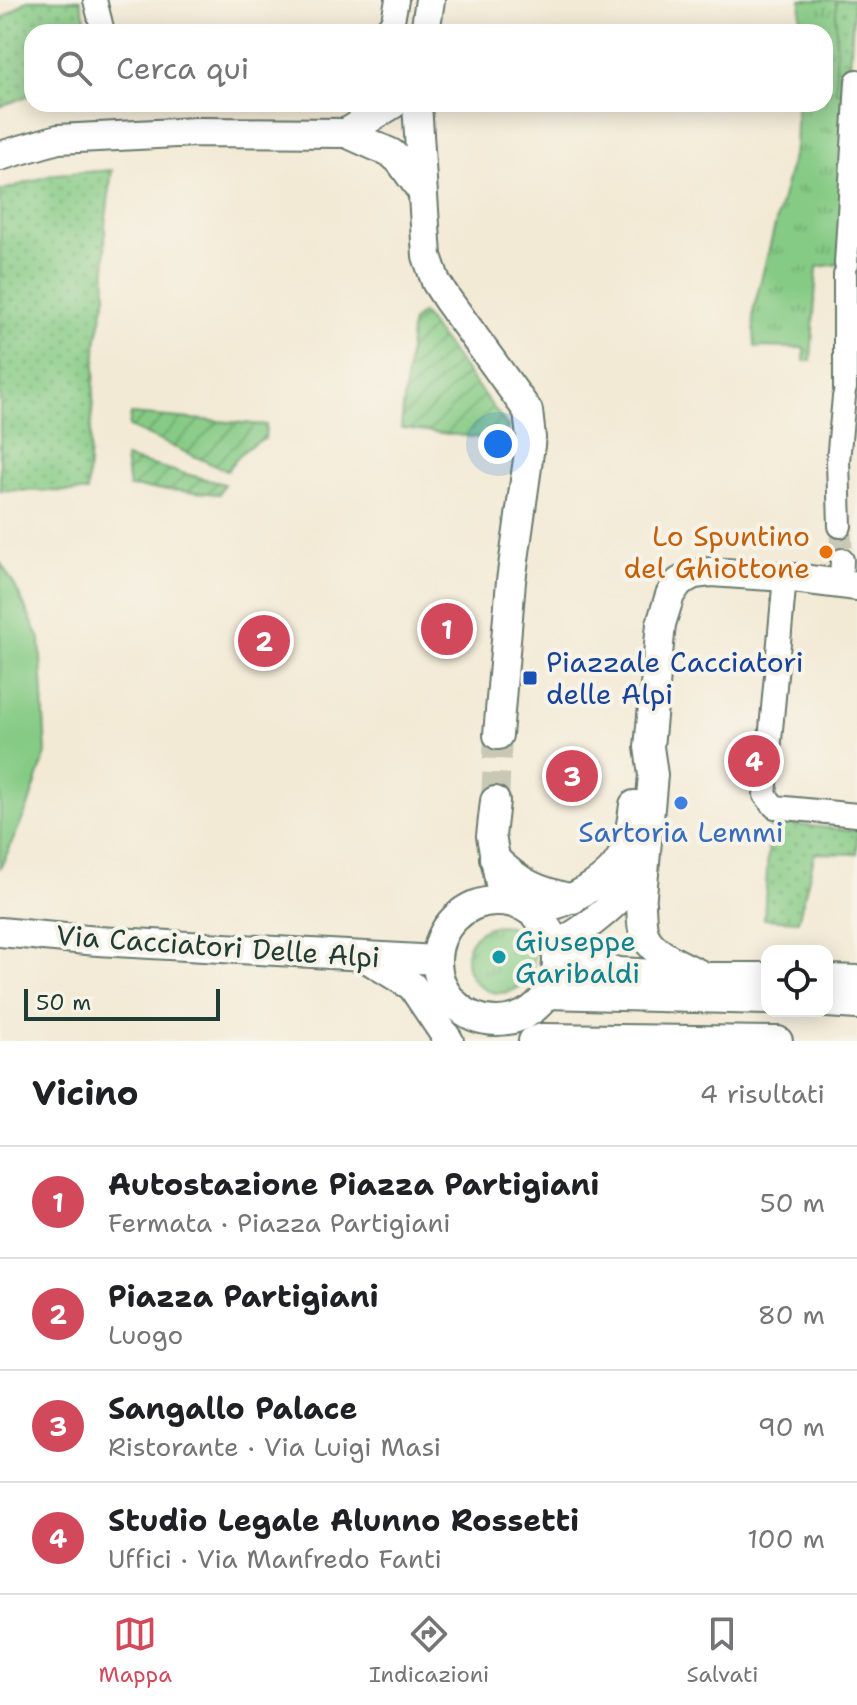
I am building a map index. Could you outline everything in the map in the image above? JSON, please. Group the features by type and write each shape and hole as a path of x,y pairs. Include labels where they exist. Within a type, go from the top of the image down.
{"street":[{"path":"95,0 101,24"},
{"path":"390,24 397,0"},
{"path":"426,24 430,0"},
{"path":"840,526 838,461 848,398 846,270 857,84"},
{"path":"346,133 380,112"},
{"path":"417,112 427,256 436,282 528,411 531,438 511,581 498,735"},
{"path":"0,156 58,139 82,137 196,132 346,133 391,153 422,191"},
{"path":"705,977 663,955 646,940 639,888 653,775 649,747 661,624 670,595 679,582 694,574 711,572 846,577"},
{"path":"785,577 765,795 775,807 857,815"},
{"path":"601,879 625,852 638,773 649,747"},
{"path":"495,801 493,847 503,900"},
{"path":"493,847 517,879 539,891 573,899"},
{"path":"532,912 573,899 611,874 639,888"},
{"path":"556,951 639,888"},
{"path":"421,997 482,1025 519,1017 541,1001 557,969 556,951 547,927 532,912 518,904 503,900 477,904 454,917 439,944 439,978 447,994 482,1025"},
{"name":"Via Cacciatori Delle Alpi","path":"0,932 98,941 437,960"},
{"path":"556,951 619,972 761,977"},
{"path":"360,956 412,986 449,1041"},
{"path":"833,979 857,980"},
{"path":"541,1001 761,1000"},
{"path":"541,1001 613,1037"},
{"path":"833,1003 857,1005"},
{"path":"537,1039 613,1037 778,1041"}],"green space":[{"path":"28,0 80,0 87,24 24,24 24,97 0,107 0,20"},
{"path":"801,0 854,0 839,264 817,267 811,361 804,361 804,348 755,347 753,311 795,148 797,112 833,112 833,24 800,24"},
{"path":"836,0 854,0 848,80 852,93 836,92"},
{"path":"112,170 105,226 106,297 97,337 87,492 0,490 0,191 55,174"},
{"path":"422,313 508,427 504,441 401,428 412,322"},
{"path":"131,414 266,425 265,439 243,451 227,471 129,427"},
{"path":"125,458 224,484 219,494 129,487"},
{"path":"0,562 40,639 46,753 28,807 0,869"},
{"path":"770,822 857,831 857,854 815,853 798,921 764,919"},
{"path":"500,925 524,935 534,959 524,983 500,993 476,983 466,959 476,935"}],"tunnel":[{"path":"840,526 842,560"},
{"path":"495,801 498,735"}],"place":[{"name":"Lo Spuntino del Ghiottone","path":"826,552"},
{"name":"Autostazione Piazza Partigiani","path":"447,629"},
{"name":"Piazza Partigiani","path":"264,641"},
{"name":"Piazzale Cacciatori delle Alpi","path":"530,678"},
{"name":"Studio Legale Alunno Rossetti","path":"754,761"},
{"name":"Sangallo Palace","path":"572,776"},
{"name":"Sartoria Lemmi","path":"681,803"},
{"name":"Giuseppe Garibaldi","path":"499,957"}]}
